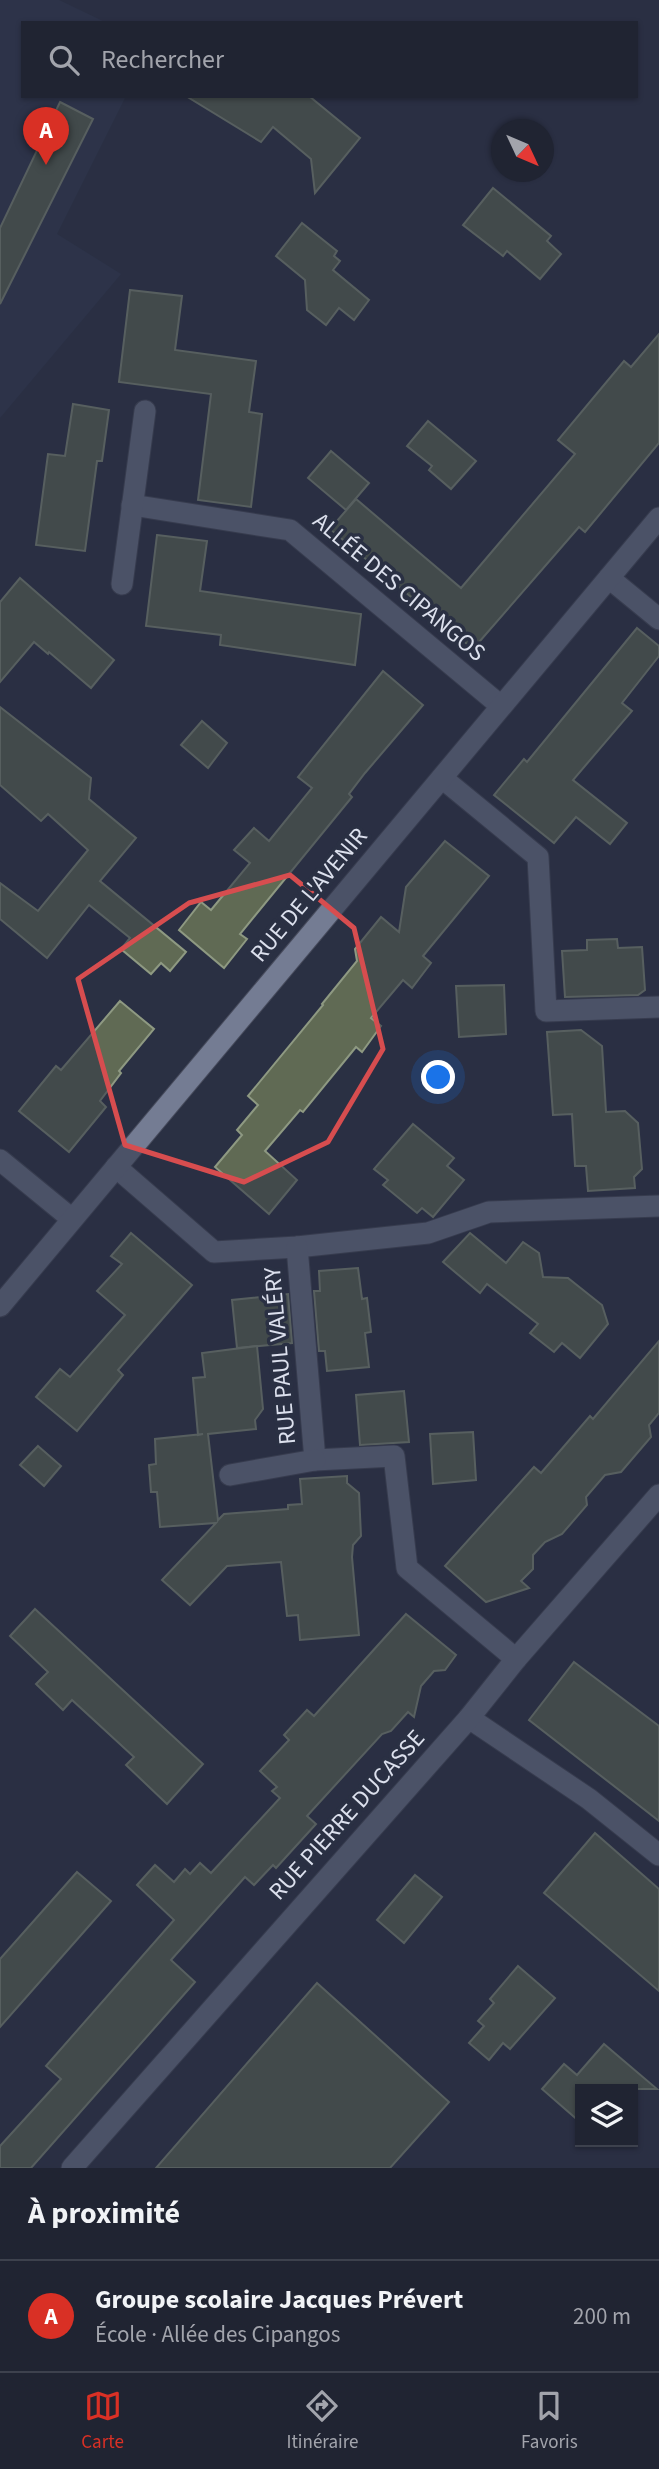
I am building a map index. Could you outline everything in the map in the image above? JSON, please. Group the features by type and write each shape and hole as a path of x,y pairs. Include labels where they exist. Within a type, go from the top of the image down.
{"street":[{"path":"122,584 145,411"},
{"name":"ALLÉE DES CIPANGOS","path":"132,505 290,530 501,706"},
{"name":"RUE DE L'AVENIR","path":"0,1306 659,518"},
{"path":"609,578 659,619"},
{"path":"442,778 538,857 546,1011 659,1007"},
{"path":"0,1160 72,1220"},
{"path":"116,1167 214,1252 297,1247 428,1233 489,1212 659,1206"},
{"name":"RUE PAUL VALÉRY","path":"297,1247 315,1460"},
{"name":"RUE PAUL VALÉRY","path":"230,1475 315,1460 394,1456 407,1568 516,1659"},
{"name":"RUE PIERRE DUCASSE","path":"72,2168 469,1718 516,1659 659,1495"},
{"path":"469,1718 589,1799 659,1855"}],"highlighted area":[{"path":"290,875 354,928 383,1049 328,1142 244,1182 125,1145 78,979 189,903"}],"shaded area":[{"path":"0,0 59,0 103,21 21,21 21,98 125,98 57,234 121,274 0,418"}],"building":[{"path":"189,98 311,98 360,138 315,193 311,159 273,127 261,142"},
{"path":"60,102 93,119 0,304 0,228"},
{"path":"493,188 551,236 547,241 561,254 540,279 507,251 503,256 463,225"},
{"path":"302,223 337,251 334,256 340,261 333,270 369,300 354,320 339,308 326,325 307,310 305,280 276,256"},
{"path":"130,290 182,296 175,350 256,361 249,412 262,414 251,507 198,500 211,394 119,382"},
{"path":"659,334 659,443 585,532 579,527 473,649 330,529 356,499 461,588 575,454 558,440 624,361 631,367"},
{"path":"73,404 109,410 102,461 97,461 85,551 36,545 48,454 65,456"},
{"path":"428,421 476,461 451,489 429,470 432,466 407,446"},
{"path":"331,451 369,483 346,510 308,478"},
{"path":"157,535 207,541 200,591 361,614 355,665 220,645 221,635 146,626"},
{"path":"20,578 114,660 91,688 34,642 0,682 0,602"},
{"path":"637,628 659,646 659,656 622,703 632,711 573,780 627,823 610,844 576,817 554,843 494,795 524,759 527,762"},
{"path":"383,671 423,705 365,773 349,794 352,797 240,934 247,939 224,968 179,930 201,902 211,910 250,863 234,850 254,828 269,841 312,788 298,777"},
{"path":"0,707 91,778 89,799 136,838 100,881 186,952 170,971 161,963 151,974 121,949 130,938 89,905 47,958 0,919 0,883 38,911 88,850 48,814 41,821 0,785"},
{"path":"202,721 227,743 208,768 181,745"},
{"path":"445,841 489,876 423,956 431,963 412,988 403,980 371,1018 381,1026 362,1052 356,1047 303,1112 300,1110 265,1151 297,1180 269,1214 215,1167 242,1135 237,1130 258,1105 248,1096 357,961 355,949 381,917 399,932 406,887"},
{"path":"617,939 618,948 642,947 645,990 638,995 565,997 562,951 587,950 587,940"},
{"path":"504,985 506,1034 459,1037 456,986"},
{"path":"120,1001 154,1029 119,1071 121,1073 100,1101 106,1107 69,1152 19,1111 56,1066 61,1070"},
{"path":"581,1030 602,1046 606,1112 625,1111 638,1123 642,1169 634,1177 635,1188 588,1191 586,1166 575,1166 572,1114 553,1115 547,1032"},
{"path":"413,1124 454,1158 447,1166 464,1180 433,1217 422,1208 417,1213 383,1185 388,1180 374,1169"},
{"path":"131,1233 192,1285 118,1370 123,1375 77,1431 36,1397 60,1369 70,1377 125,1315 97,1291 122,1264 111,1256"},
{"path":"470,1233 506,1263 523,1242 539,1253 543,1277 568,1278 602,1305 608,1324 580,1358 562,1343 554,1352 530,1333 538,1324 487,1284 480,1293 443,1262"},
{"path":"358,1268 362,1299 367,1298 371,1332 365,1333 369,1367 327,1371 325,1351 319,1351 314,1291 320,1291 319,1271"},
{"path":"288,1294 292,1343 237,1348 232,1300"},
{"path":"659,1341 659,1413 649,1425 651,1437 621,1472 605,1475 586,1497 587,1505 562,1534 545,1542 533,1555 533,1569 521,1581 529,1588 486,1602 445,1566 534,1467 541,1473 590,1416 593,1419"},
{"path":"257,1346 263,1409 255,1420 256,1429 208,1434 218,1520 224,1514 288,1509 288,1505 302,1504 300,1479 347,1476 347,1483 359,1493 361,1536 353,1545 352,1557 359,1635 300,1640 298,1615 287,1616 281,1562 227,1566 190,1605 162,1580 216,1523 160,1527 157,1492 151,1492 149,1465 156,1464 155,1439 198,1435 193,1378 205,1377 202,1353"},
{"path":"404,1391 409,1442 360,1445 356,1395"},
{"path":"473,1432 476,1480 433,1484 430,1434"},
{"path":"38,1446 61,1466 44,1486 20,1465"},
{"path":"35,1609 203,1764 167,1804 126,1765 134,1757 72,1700 63,1710 36,1684 48,1672 10,1636"},
{"path":"406,1614 456,1655 445,1670 434,1671 421,1686 414,1717 408,1712 391,1731 382,1734 307,1816 316,1824 276,1868 273,1865 254,1885 245,1877 171,1960 195,1982 31,2168 0,2168 0,2146 61,2079 46,2066 174,1920 137,1885 155,1865 174,1882 185,1869 190,1874 200,1863 211,1873 280,1798 272,1791 277,1787 260,1771 289,1740 284,1735 307,1710 314,1716"},
{"path":"574,1662 659,1726 659,1821 529,1720"},
{"path":"595,1833 659,1889 659,1991 544,1893"},
{"path":"77,1872 111,1901 0,2027 0,1959"},
{"path":"415,1875 442,1897 404,1943 377,1920"},
{"path":"518,1966 555,1998 510,2049 503,2043 489,2060 469,2043 484,2026 478,2021 494,2003 490,1999"},
{"path":"317,1983 449,2102 390,2168 156,2168"},
{"path":"604,2044 657,2089 638,2089 638,2084 575,2084 575,2118 542,2089 564,2064 577,2075"}],"place":[{"name":"Groupe scolaire Jacques Prévert","path":"46,165"}]}
